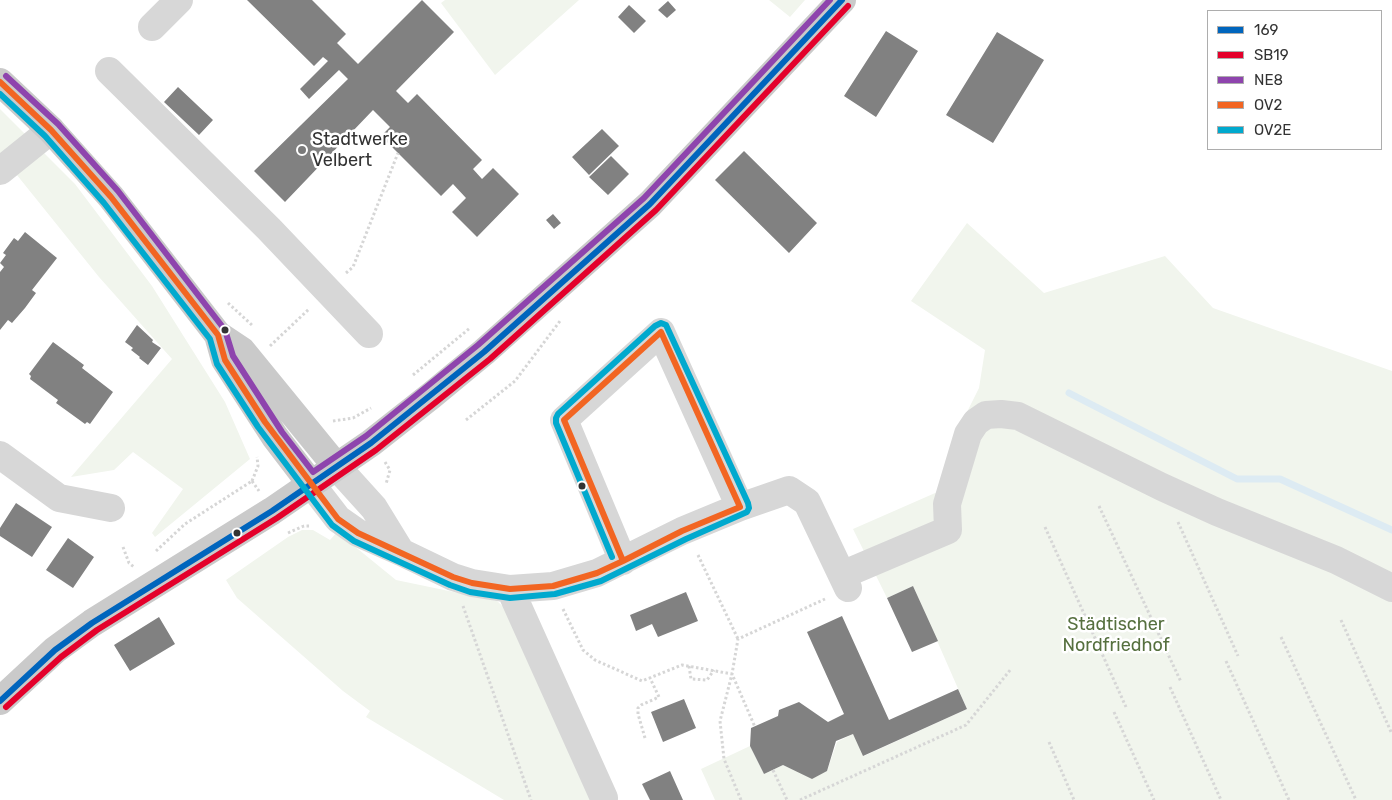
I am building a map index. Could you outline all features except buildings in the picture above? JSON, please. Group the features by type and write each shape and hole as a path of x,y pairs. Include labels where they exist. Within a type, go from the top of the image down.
{"main road":[{"path":"0,701 55,650 92,623 272,511 371,442 484,352 650,204 842,0"},
{"path":"0,82 51,130 111,198 218,335 242,351 336,466"},
{"path":"218,335 225,360 275,437 311,484"}],"street":[{"path":"152,27 179,0"},
{"path":"110,71 269,229 369,334"},
{"path":"0,171 51,130"},
{"path":"623,561 564,420 662,332 740,507"},
{"path":"311,484 338,519 358,533 453,577 472,583 510,589 553,586 597,573 682,532 740,507 789,490 807,502 845,582 948,530 947,504 968,434 976,422 986,415 1001,414 1018,416 1162,487 1217,512 1336,560 1392,588"},
{"path":"0,455 59,498 111,508"},
{"path":"336,466 374,508 401,552"},
{"path":"510,589 604,798"}],"path":[{"path":"269,347 353,267 398,153"},
{"path":"407,379 470,327"},
{"path":"466,420 515,381"},
{"path":"328,421 353,418 373,407"},
{"path":"185,524 252,481 258,466 257,449"},
{"path":"385,486 390,470"},
{"path":"1162,487 1238,656"},
{"path":"1099,506 1181,682"},
{"path":"286,534 304,526 318,528"},
{"path":"1045,527 1126,707"},
{"path":"123,548 129,563 135,567"},
{"path":"698,555 738,639 732,674 720,721 724,759 742,800"},
{"path":"453,577 531,800"},
{"path":"738,639 845,582"},
{"path":"562,606 583,650 595,660 642,681 682,665 732,674"},
{"path":"1341,620 1392,734"},
{"path":"1281,637 1356,800"},
{"path":"1226,661 1289,800"},
{"path":"689,666 690,679 707,680 714,670"},
{"path":"800,800 966,725 1012,669"},
{"path":"732,674 755,727"},
{"path":"646,738 638,714 638,708 659,697 650,678"},
{"path":"1170,687 1221,800"},
{"path":"1114,712 1154,800"},
{"path":"1049,742 1074,800"},
{"path":"774,770 787,800"}],"green space":[{"path":"445,0 579,0 495,75 441,3"},
{"path":"769,0 805,0 790,17"},
{"path":"0,109 75,184 152,286 225,402 250,459 155,537 152,533 183,489 133,452 114,470 71,477 172,359 99,277 0,154"},
{"name":"Städtischer Nordfriedhof","path":"967,223 1044,293 1165,256 1213,308 1392,371 1392,800 715,800 701,769 750,746 764,774 783,765 812,778 827,771 837,742 853,734 864,756 967,709 913,586 887,598 853,529 942,490 959,428 979,388 985,350 911,301"},
{"path":"302,530 313,530 330,540 337,532 396,580 497,601 508,611 591,800 504,800 366,717 370,711 343,691 237,598 226,580 288,537"}],"waterway":[{"path":"1069,393 1237,479 1280,479 1392,530"}],"transit line":[{"name":"NE8","path":"6,76 58,124 118,191 225,330 233,356 282,432 313,472 366,436 478,345 644,198 830,0"},
{"name":"169","path":"0,701 55,650 92,623 272,511 371,443 484,352 650,204 842,0"},
{"name":"SB19","path":"6,707 61,657 97,630 277,518 376,450 490,359 656,210 848,6"},
{"name":"OV2","path":"0,82 51,130 111,197 218,335 225,360 265,422 338,519 358,533 453,577 472,583 510,589 553,586 597,573 623,561"},
{"name":"OV2E","path":"0,94 45,136 104,203 210,339 217,364 258,427 332,525 354,541 450,585 470,592 510,598 555,594 601,581 686,539 747,512 749,508 748,503 666,325 661,323 655,326 558,414 556,418 556,423 612,557"},
{"name":"OV2","path":"661,332 740,507 682,531 623,561 564,420 661,332"}],"place":[{"name":"Stadtwerke Velbert","path":"302,150"}]}
